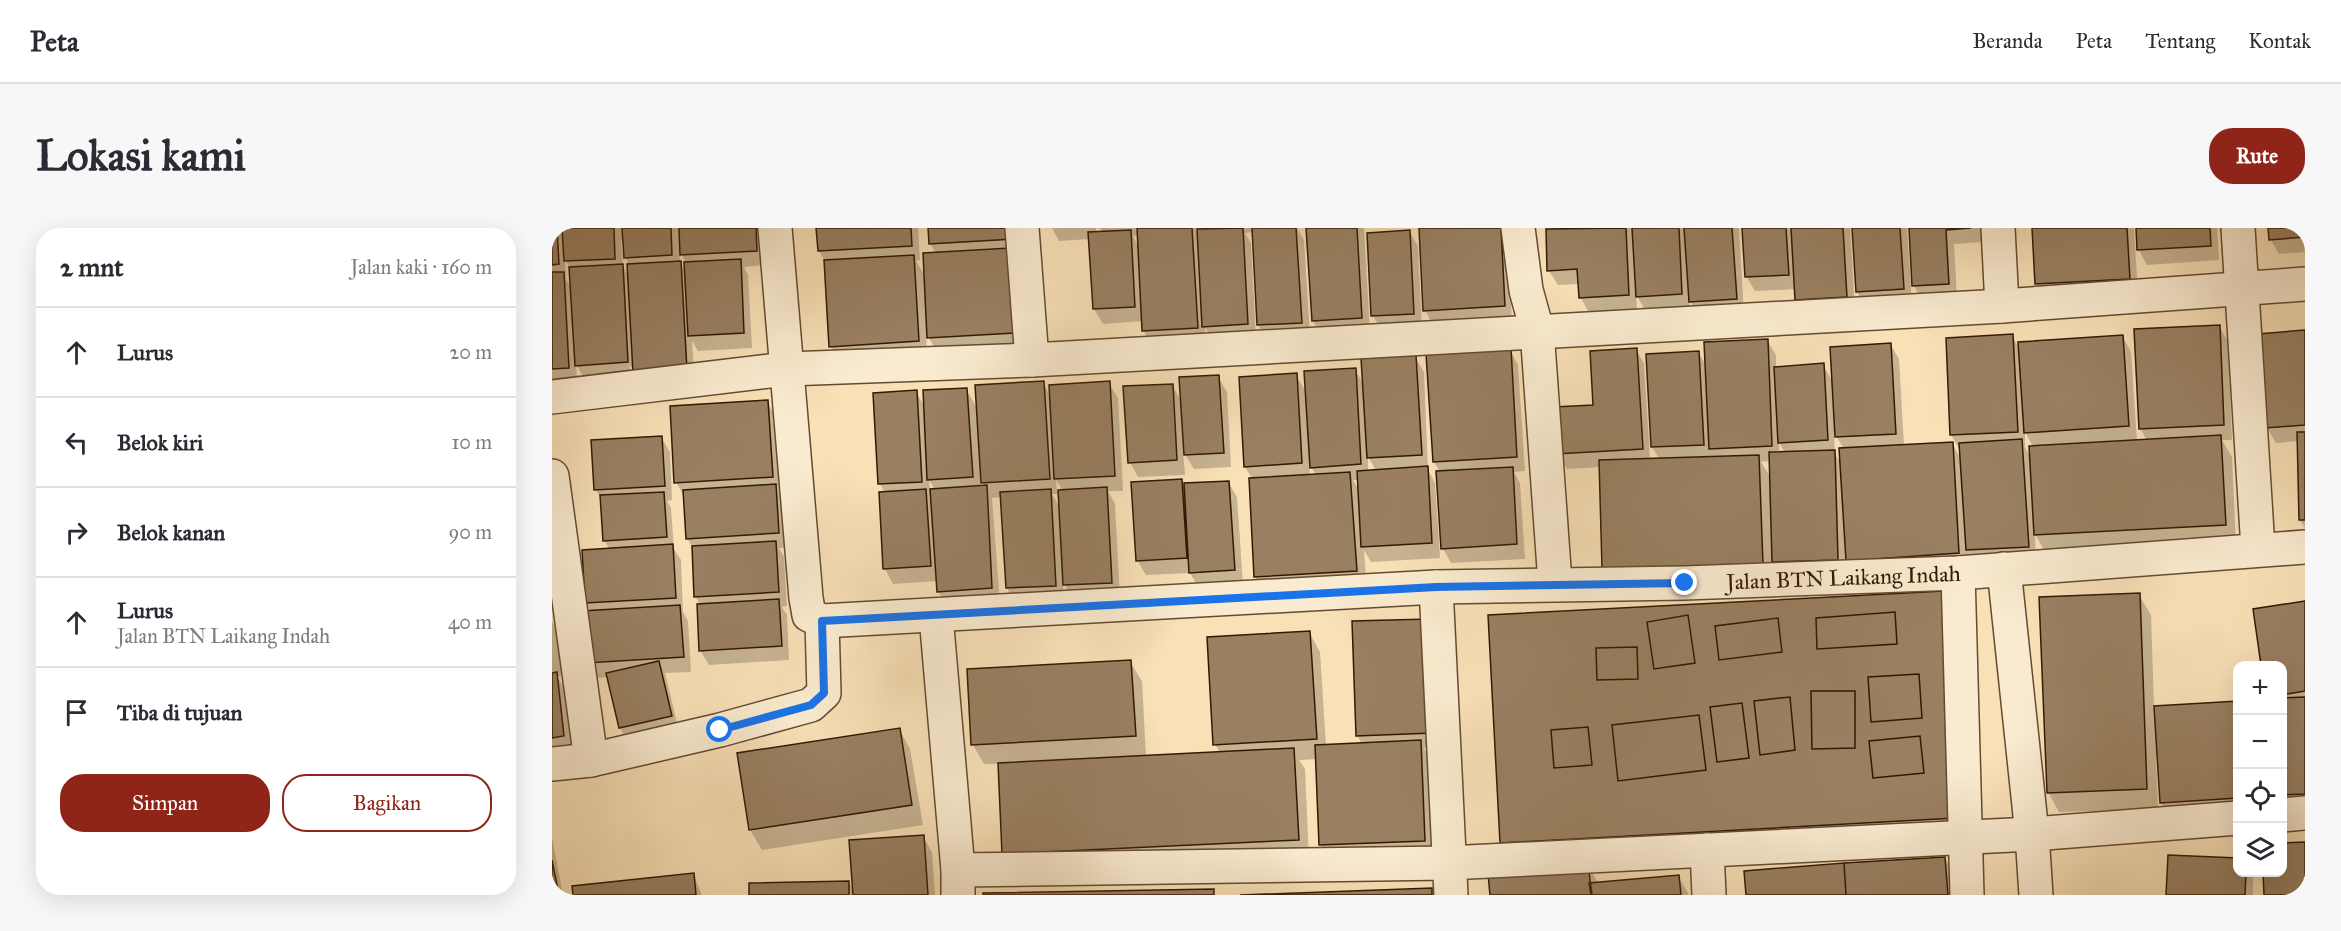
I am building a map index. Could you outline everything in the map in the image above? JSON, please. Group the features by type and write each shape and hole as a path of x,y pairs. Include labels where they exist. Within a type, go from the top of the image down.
{"street":[{"path":"552,764 591,760 720,730 811,705 824,693 822,621 809,615 806,598 775,228"},
{"path":"1022,228 1032,360"},
{"path":"1518,228 1526,290 1537,330 1555,583"},
{"path":"1998,228 2002,306"},
{"path":"2238,228 2258,549"},
{"path":"552,398 787,369 1032,360 1537,330 2002,306 2305,284"},
{"path":"552,476 591,760"},
{"name":"Jalan BTN Laikang Indah","path":"822,621 1436,587 1555,583 1685,583 1958,573 2258,549 2305,548"},
{"path":"2004,569 2032,834 2036,895"},
{"path":"1958,573 1967,895"},
{"path":"1436,587 1451,895"},
{"path":"936,616 958,883 1448,863 2032,834 2233,818"},
{"path":"2287,815 2305,813"},
{"path":"1707,850 1709,895"}],"building":[{"path":"552,228 557,228 559,264 552,265"},
{"path":"562,228 614,228 615,259 564,261"},
{"path":"622,228 671,228 672,255 624,258"},
{"path":"679,228 756,228 757,251 680,255"},
{"path":"816,228 911,228 912,246 818,251"},
{"path":"928,228 1013,228 1014,239 929,244"},
{"path":"1137,228 1192,228 1198,328 1142,331"},
{"path":"1243,228 1248,324 1202,327 1197,229"},
{"path":"1252,228 1296,228 1302,323 1257,325"},
{"path":"1306,228 1357,228 1362,318 1312,321"},
{"path":"1419,228 1501,228 1505,306 1423,311"},
{"path":"1626,228 1629,295 1579,298 1577,269 1547,271 1546,229"},
{"path":"1632,228 1679,228 1682,294 1636,297"},
{"path":"1684,228 1732,228 1737,299 1689,302"},
{"path":"1742,228 1786,228 1789,275 1745,277"},
{"path":"1791,228 1843,228 1847,297 1795,300"},
{"path":"1852,228 1900,228 1904,289 1856,292"},
{"path":"1909,228 1971,228 1946,230 1949,284 1912,286"},
{"path":"2032,228 2127,228 2130,279 2035,284"},
{"path":"2136,228 2210,228 2211,246 2137,250"},
{"path":"2268,228 2305,228 2305,237 2269,240"},
{"path":"1131,230 1135,307 1093,309 1088,232"},
{"path":"1410,230 1414,314 1371,316 1367,233"},
{"path":"1010,248 1015,333 927,338 923,253"},
{"path":"914,255 919,341 829,347 824,260"},
{"path":"741,259 744,333 688,336 684,262"},
{"path":"681,261 687,370 633,373 627,264"},
{"path":"623,264 628,362 575,366 569,267"},
{"path":"552,272 564,272 569,368 552,369"},
{"path":"2220,325 2224,425 2139,429 2134,329"},
{"path":"2305,330 2305,425 2265,428 2258,334"},
{"path":"2013,334 2018,432 1950,435 1946,338"},
{"path":"2123,335 2129,426 2024,433 2018,342"},
{"path":"1768,339 1772,446 1709,449 1704,342"},
{"path":"1891,343 1896,434 1835,437 1830,347"},
{"path":"1511,348 1517,457 1433,462 1426,354"},
{"path":"1637,348 1643,449 1556,454 1554,407 1593,405 1590,351"},
{"path":"1699,351 1704,445 1651,447 1646,354"},
{"path":"1416,355 1422,455 1367,458 1361,358"},
{"path":"1824,363 1828,440 1778,443 1774,367"},
{"path":"1356,368 1361,464 1310,468 1304,371"},
{"path":"1297,373 1302,463 1244,467 1239,377"},
{"path":"1219,375 1224,453 1184,455 1179,377"},
{"path":"1044,381 1050,479 981,483 975,385"},
{"path":"1110,381 1115,476 1054,479 1049,385"},
{"path":"1173,384 1177,460 1128,463 1123,386"},
{"path":"967,388 973,477 927,480 923,390"},
{"path":"917,390 922,482 878,484 873,393"},
{"path":"768,400 773,477 674,483 670,406"},
{"path":"2297,432 2305,432 2305,520 2299,520"},
{"path":"2221,435 2226,525 2034,535 2029,446"},
{"path":"662,436 665,486 594,490 591,440"},
{"path":"2022,439 2029,547 1966,550 1959,443"},
{"path":"1953,442 1959,553 1846,561 1839,448"},
{"path":"1835,450 1838,560 1772,562 1769,452"},
{"path":"1759,455 1763,564 1602,569 1599,460"},
{"path":"1428,466 1432,543 1361,547 1357,471"},
{"path":"1513,467 1517,544 1441,549 1436,471"},
{"path":"1350,472 1357,571 1254,577 1249,478"},
{"path":"1182,479 1187,558 1136,561 1131,482"},
{"path":"1229,481 1235,570 1189,573 1184,483"},
{"path":"776,484 779,533 686,539 683,490"},
{"path":"987,485 992,588 937,592 930,489"},
{"path":"1107,487 1112,583 1063,585 1058,490"},
{"path":"926,489 931,566 883,569 879,492"},
{"path":"1051,489 1056,586 1006,588 1000,492"},
{"path":"664,492 667,537 603,541 600,495"},
{"path":"776,541 779,592 694,597 692,546"},
{"path":"673,544 676,598 585,603 582,550"},
{"path":"1944,591 1956,818 1500,843 1488,615"},
{"path":"2140,593 2147,789 2047,793 2039,597"},
{"path":"779,599 782,646 699,651 697,604"},
{"path":"2305,601 2305,691 2287,694 2287,661 2260,661 2253,609"},
{"path":"680,605 684,657 586,663 582,611"},
{"path":"1895,612 1897,644 1817,649 1816,618"},
{"path":"1688,615 1695,663 1654,669 1647,622"},
{"path":"1778,618 1782,652 1719,660 1715,626"},
{"path":"1429,619 1433,733 1356,736 1352,621"},
{"path":"1310,631 1317,739 1213,745 1207,637"},
{"path":"1637,647 1638,679 1597,680 1596,648"},
{"path":"1131,660 1136,736 971,745 967,669"},
{"path":"659,661 672,716 619,728 606,673"},
{"path":"557,672 564,736 552,738 552,673"},
{"path":"1919,674 1922,718 1871,722 1868,677"},
{"path":"1811,691 1855,691 1855,748 1812,749"},
{"path":"1790,697 1795,750 1760,755 1754,701"},
{"path":"2305,697 2305,794 2287,795 2287,698"},
{"path":"2233,701 2233,798 2160,803 2154,706"},
{"path":"1742,703 1749,758 1717,762 1710,707"},
{"path":"1699,715 1706,770 1618,781 1612,725"},
{"path":"1588,727 1592,765 1554,768 1551,730"},
{"path":"900,728 912,805 749,830 737,753"},
{"path":"1920,736 1924,773 1873,778 1869,741"},
{"path":"1421,740 1425,841 1319,845 1315,745"},
{"path":"1294,748 1299,840 1002,854 998,763"},
{"path":"924,835 928,895 853,895 849,840"},
{"path":"2305,842 2305,895 2264,895 2263,877 2287,877 2287,843"},
{"path":"2168,855 2233,858 2233,877 2246,877 2245,895 2166,895"},
{"path":"1945,857 1948,895 1846,895 1844,863"},
{"path":"552,860 559,895 552,895"},
{"path":"1844,863 1846,895 1746,895 1744,871"},
{"path":"1588,864 1592,895 1490,895 1488,874"},
{"path":"694,873 696,895 573,895 572,886"},
{"path":"1679,875 1681,895 1591,895 1589,883"},
{"path":"849,881 849,895 749,895 749,883"},
{"path":"1432,888 1432,895 1240,895"},
{"path":"1214,889 1214,895 983,895 983,893"}],"route":[{"path":"720,730 811,705 824,693 822,621 1436,587 1555,583 1685,583"}]}
